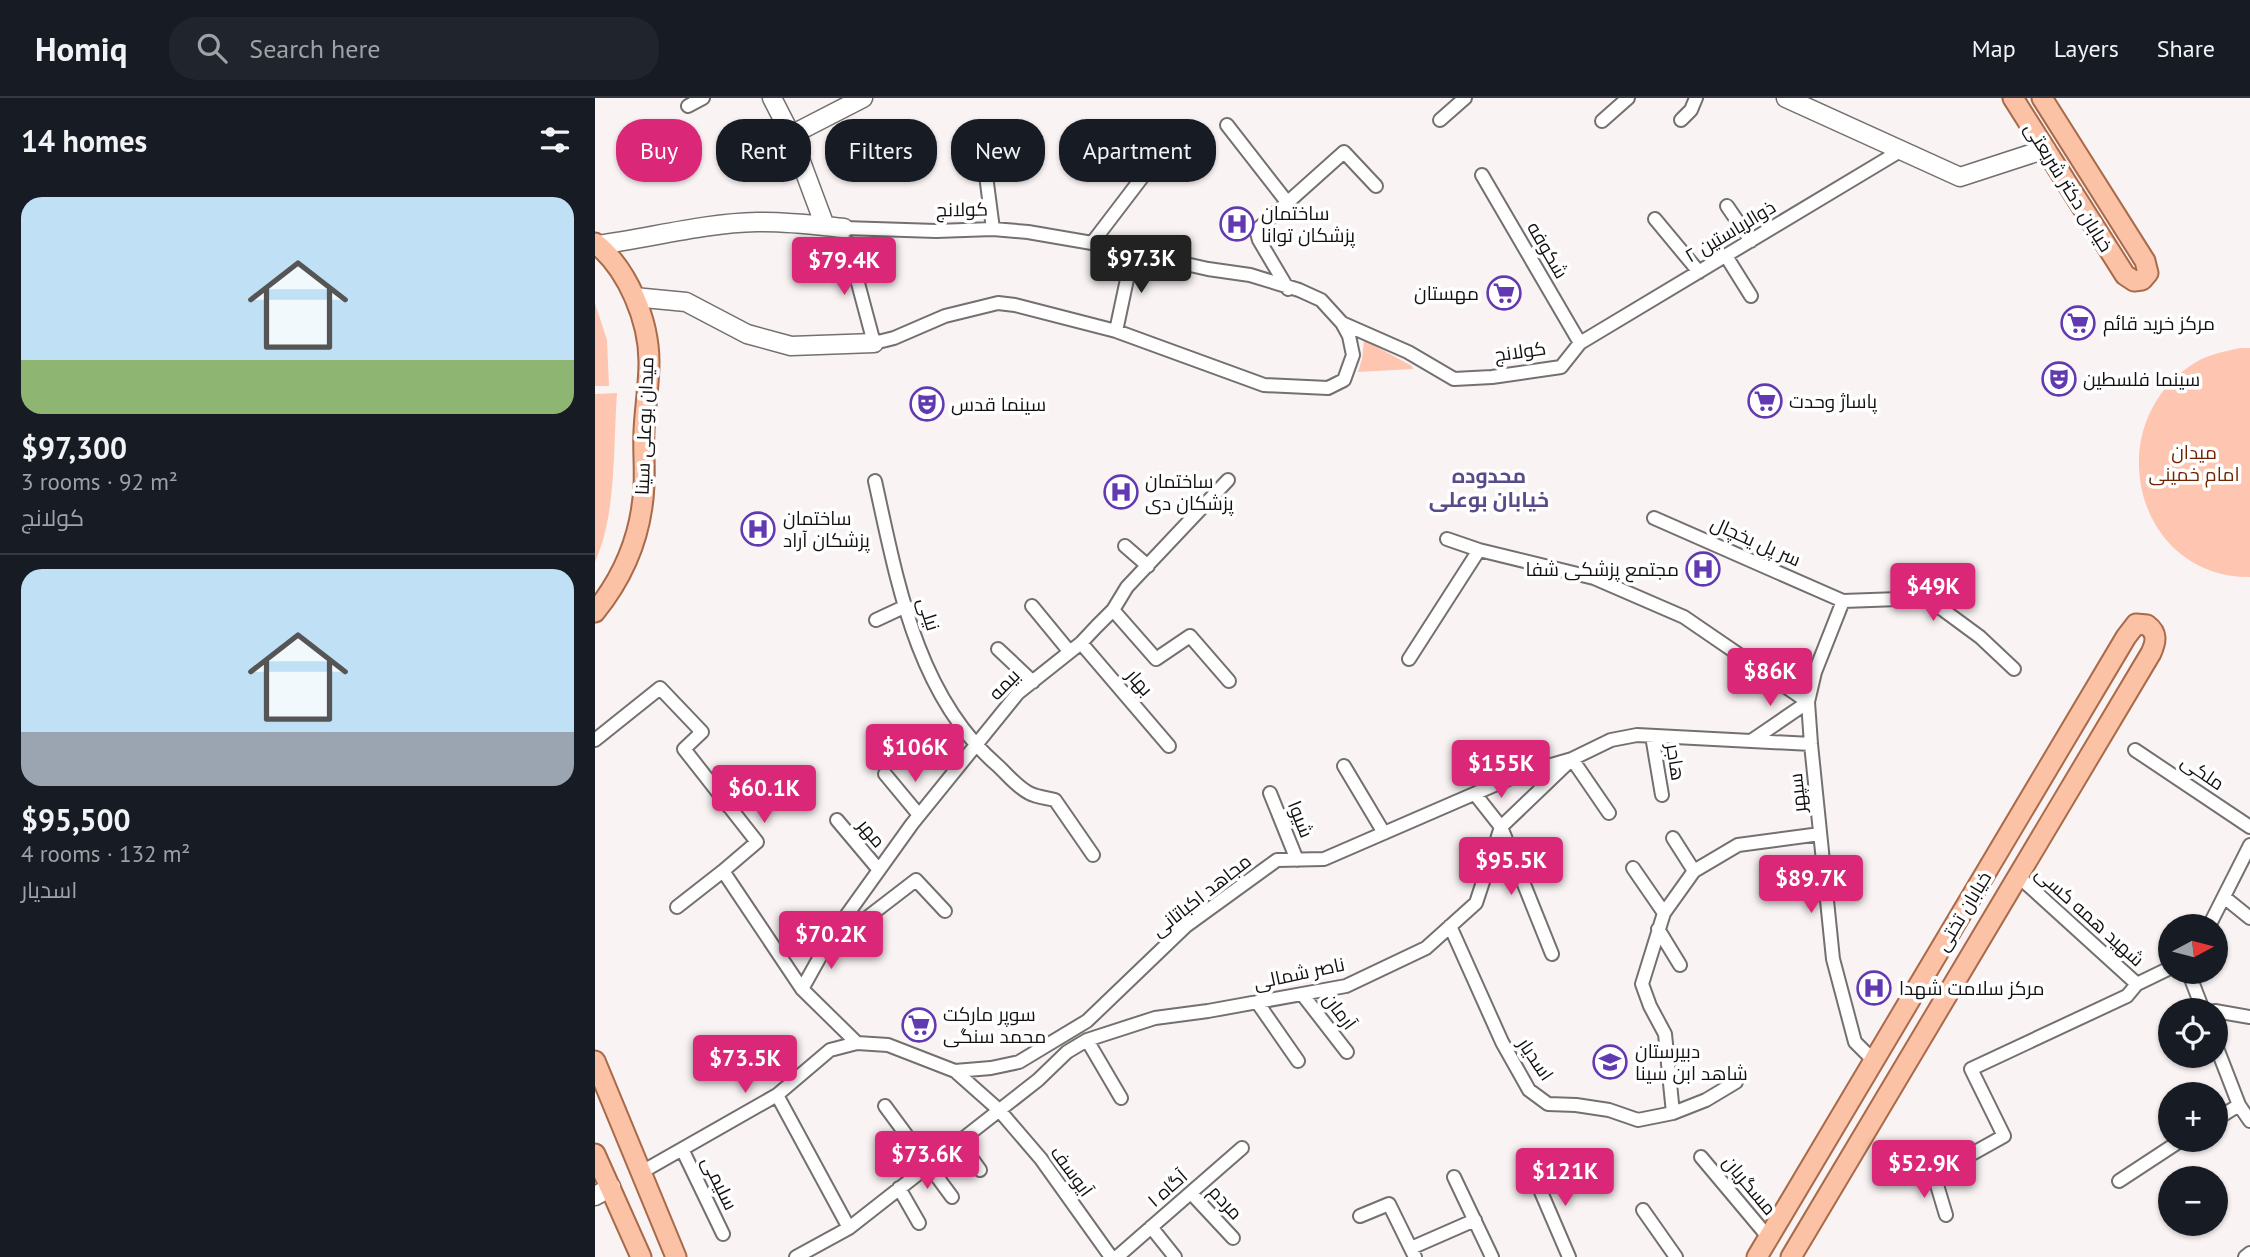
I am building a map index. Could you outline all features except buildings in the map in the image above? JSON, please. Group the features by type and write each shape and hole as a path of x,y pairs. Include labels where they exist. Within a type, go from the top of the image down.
{"main road":[{"name":"خیابان دکتر شریعتی","path":"2013,98 2125,275 2131,281 2142,280 2148,273 2145,261 2044,101"},
{"path":"2026,118 2044,101"},
{"name":"میدان بوعلی سینا","path":"595,612 615,586 630,556 638,525 644,486 649,360 645,328 634,297 618,269 596,244"},
{"name":"خیابان تختی","path":"1758,1257 2126,637 2136,624 2147,625 2155,635 2151,653 1791,1257"},
{"path":"1993,860 2018,876"},
{"path":"595,1061 677,1257"},
{"path":"596,1161 603,1191 641,1257"}],"street":[{"path":"688,106 703,98"},
{"path":"772,98 783,119"},
{"path":"811,125 863,98"},
{"path":"1440,120 1465,98"},
{"path":"1602,121 1628,98"},
{"path":"1681,120 1691,110 1696,98"},
{"path":"1797,100 1900,151 1960,177 2046,149"},
{"path":"1227,125 1287,202"},
{"name":"ذوالریاستین ۲","path":"1580,343 1900,151"},
{"path":"1288,289 1257,233 1265,220 1344,152 1376,186"},
{"path":"811,175 839,232 874,343"},
{"name":"شکوفه","path":"1482,175 1580,343"},
{"path":"987,182 993,229"},
{"path":"1091,243 1138,182"},
{"path":"1727,206 1751,241"},
{"path":"1655,219 1699,272"},
{"name":"کولانج","path":"596,244 755,222 839,232 993,229 1133,251 1174,262 1250,275 1288,289 1299,290 1321,300 1342,323 1408,352 1454,379 1492,377 1561,367 1580,343"},
{"path":"1116,331 1133,251"},
{"path":"1725,256 1751,296"},
{"path":"634,297 686,302 747,334 791,346 874,343 894,338 945,316 998,303 1025,307 1116,331 1264,385 1328,388 1344,380 1353,355 1349,336 1342,323"},
{"name":"بیمه","path":"802,989 831,937 919,815 1018,693 1081,643 1113,610 1127,587 1229,480"},
{"name":"نیلی","path":"875,481 905,606 923,658 945,703 975,747 1030,794 1055,800 1093,855"},
{"name":"سر پل یخچال","path":"1654,517 1843,601"},
{"path":"1447,539 1479,550 1594,578 1685,617 1808,702 1752,741"},
{"path":"1125,545 1148,566"},
{"path":"1409,659 1479,550"},
{"path":"1843,601 1927,598 1980,637 2014,669"},
{"name":"سپهر","path":"1843,601 1815,673 1808,702 1833,960 1855,1042 1874,1060"},
{"path":"876,620 905,606"},
{"path":"1032,607 1069,651"},
{"path":"1113,610 1156,659 1190,636 1230,681"},
{"name":"بهار","path":"1081,643 1169,746"},
{"path":"998,649 1033,682"},
{"path":"595,740 660,688 702,732 684,749 757,842 677,907"},
{"path":"1609,813 1572,759 1611,740 1637,735 1811,744"},
{"name":"هاجر","path":"1652,736 1662,795"},
{"name":"ملکی","path":"2135,750 2250,827"},
{"name":"مجاهد اکباتانی","path":"954,1071 991,1068 1019,1062 1087,1021 1186,926 1277,860 1324,859 1520,774 1572,759"},
{"name":"ناصر شمالی","path":"796,1257 849,1228 1038,1080 1067,1052 1087,1040 1155,1018 1346,986 1426,947 1476,903 1501,827 1572,759"},
{"path":"1344,766 1384,833"},
{"path":"885,774 919,815"},
{"path":"729,807 759,780"},
{"name":"شیوا","path":"1269,793 1297,860"},
{"path":"1475,794 1501,827 1552,954"},
{"name":"مهر","path":"837,820 879,870"},
{"path":"1673,1114 1665,1034 1650,1006 1643,985 1664,913 1694,871 1738,845 1820,834"},
{"path":"1673,838 1694,871"},
{"path":"2215,914 2250,845"},
{"path":"1633,868 1664,913"},
{"path":"723,871 802,989 857,1043"},
{"name":"شهید همه کسی","path":"2018,876 2137,984"},
{"path":"831,937 864,920 916,880 945,911"},
{"path":"2224,897 2250,918"},
{"name":"اسدیار","path":"1450,926 1502,1042 1529,1090 1548,1104 1609,1110 1638,1120 1673,1114 1706,1100 1736,1082"},
{"path":"1658,929 1681,965"},
{"path":"1946,1215 1934,1175 2004,1136 1971,1069 2127,996 2137,984 2158,974"},
{"name":"آرمان","path":"1302,994 1347,1052"},
{"path":"1257,1002 1298,1061"},
{"path":"2228,1013 2250,1017"},
{"path":"1087,1040 1121,1098"},
{"path":"640,1173 777,1095 830,1050 857,1043 888,1045 954,1071"},
{"path":"1049,1044 1055,1063"},
{"path":"2225,1068 2239,1105 2250,1121"},
{"name":"آیوسف","path":"954,1071 999,1110 1041,1159 1111,1257"},
{"path":"777,1095 849,1228"},
{"path":"2228,1112 2239,1105"},
{"path":"885,1106 952,1197"},
{"path":"959,1141 979,1170"},
{"name":"آگاه ۱","path":"1117,1257 1242,1148"},
{"name":"سلیمی","path":"683,1149 723,1234"},
{"path":"2119,1181 2163,1152"},
{"name":"مسگریان","path":"1701,1157 1769,1238"},
{"path":"1532,1171 1569,1257"},
{"path":"1454,1177 1492,1257"},
{"path":"899,1188 919,1223"},
{"name":"مردم","path":"1191,1193 1233,1238"},
{"path":"1360,1216 1389,1204 1413,1253 1475,1220"},
{"path":"1643,1210 1676,1257"},
{"path":"1151,1227 1175,1257"},
{"path":"2245,1257 2250,1253"}],"green space":[{"path":"595,303 607,340 609,386 595,386"},
{"path":"1364,340 1412,366 1413,369 1358,372"},
{"name":"میدان امام خمینی","path":"2250,348 2250,577 2211,571 2180,553 2157,527 2143,495 2139,460 2145,425 2162,393 2196,362 2214,354"},
{"path":"617,393 611,501 595,562 595,394"}],"place":[{"name":"ساختمان پزشکان توانا","path":"1237,224"},
{"name":"مهستان","path":"1504,293"},
{"name":"مرکز خرید قائم","path":"2078,323"},
{"name":"سینما فلسطین","path":"2059,379"},
{"name":"پاساژ وحدت","path":"1765,401"},
{"name":"سینما قدس","path":"927,404"},
{"name":"ساختمان پزشکان دی","path":"1121,492"},
{"name":"ساختمان پزشکان آراد","path":"758,529"},
{"name":"مجتمع پزشکی شفا","path":"1703,569"},
{"name":"مرکز سلامت شهدا","path":"1874,988"},
{"name":"سوپر مارکت محمد سنگی","path":"919,1025"},
{"name":"دبیرستان شاهد ابن سینا","path":"1610,1062"}],"district":[{"name":"محدوده خیابان بوعلی","path":"1489,488"}]}
